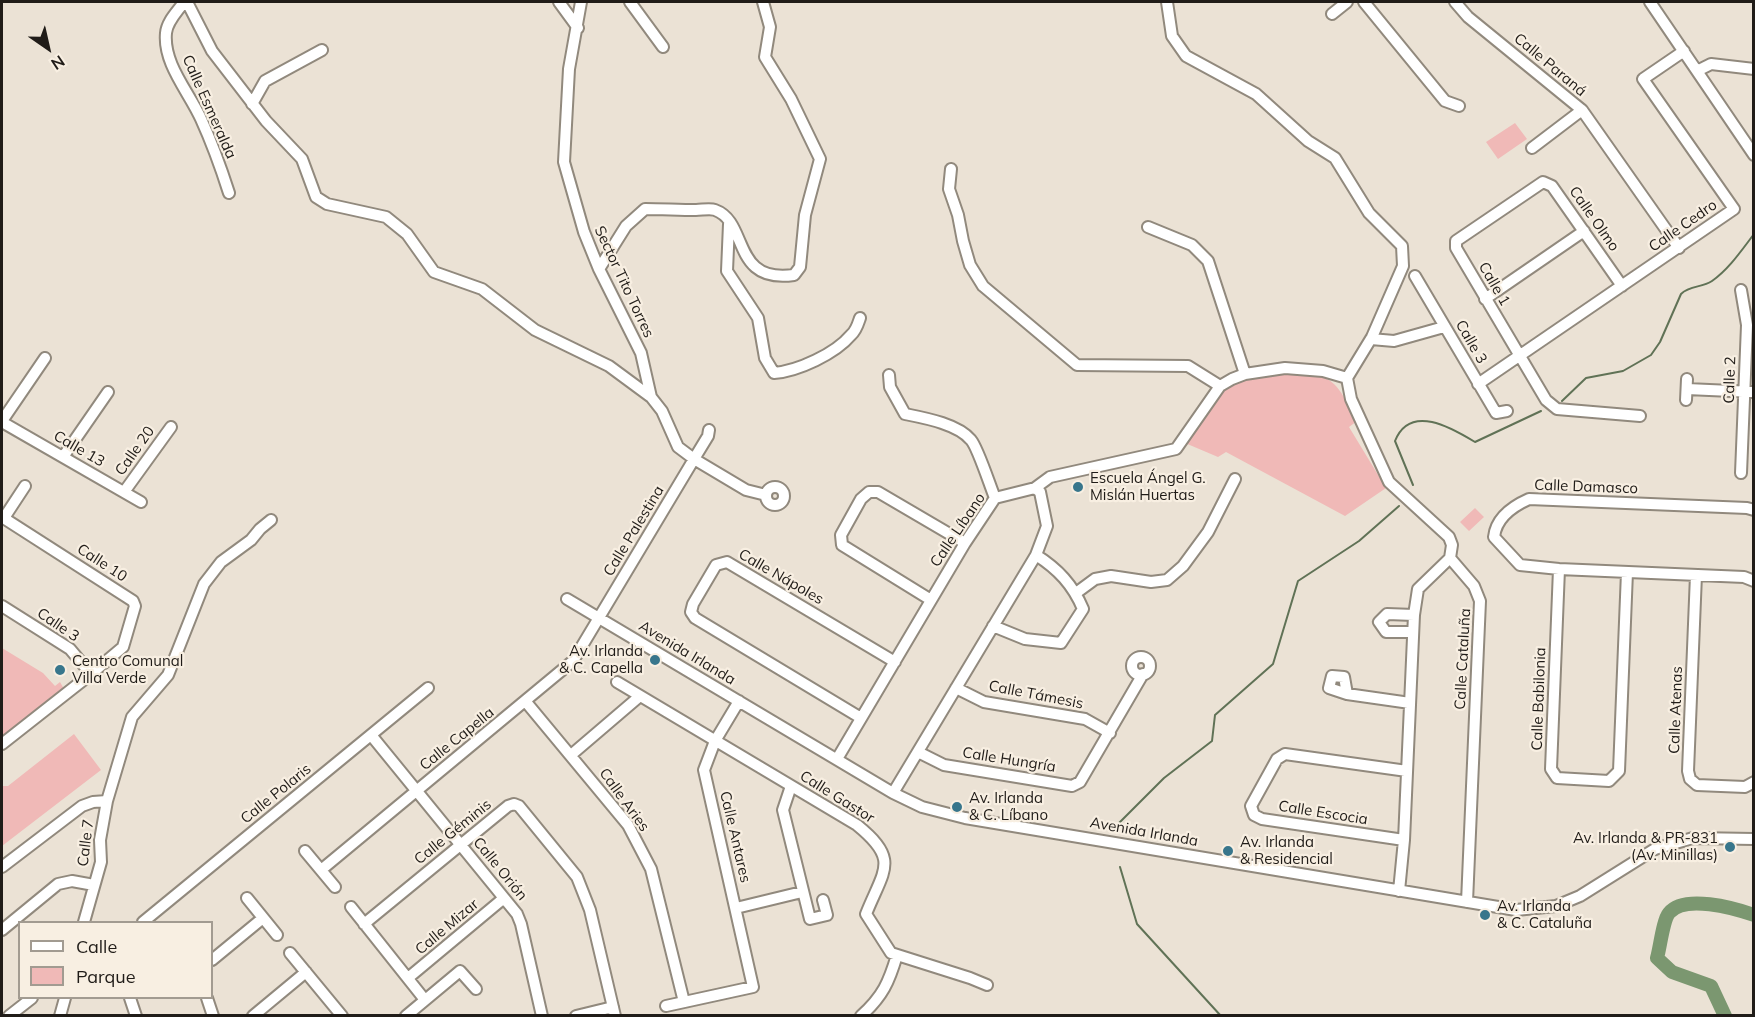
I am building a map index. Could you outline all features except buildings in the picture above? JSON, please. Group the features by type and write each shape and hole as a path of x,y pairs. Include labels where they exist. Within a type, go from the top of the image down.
{"street":[{"path":"186,2 212,51 252,104 302,159 316,197 327,204 386,217 407,234 434,272 482,289 535,330 609,366 651,397 662,411 678,447 746,490 766,495"},
{"name":"Calle Esmeralda","path":"186,2 169,23 166,32 169,56 172,67 202,120 229,193"},
{"path":"559,2 578,28"},
{"name":"Sector Tito Torres","path":"581,2 578,28 568,69 564,162 584,232 599,269 641,353 651,397"},
{"path":"630,2 663,47"},
{"path":"599,269 626,226 645,209 715,210 730,221 749,262 762,272 784,277 794,275 800,267 805,215 820,159 791,99 765,57 770,27 763,2"},
{"path":"1167,2 1172,36 1186,56 1256,94 1308,141 1335,158 1369,213 1402,246 1403,266 1371,339 1347,378 1351,399 1389,482 1449,537 1452,545 1450,558 1418,590 1414,615 1404,840 1399,891"},
{"path":"1332,14 1347,2"},
{"path":"1364,2 1445,101 1459,106"},
{"name":"Calle Paraná","path":"1455,2 1468,17 1582,110 1678,248"},
{"path":"1650,2 1754,155"},
{"path":"252,104 265,81 322,50"},
{"name":"Calle Cedro","path":"1478,384 1734,208 1643,79 1684,51"},
{"path":"1697,71 1711,64 1754,69"},
{"path":"1532,148 1582,110"},
{"path":"951,169 949,189 970,265 983,286 1077,364 1188,366 1220,386 1245,374 1285,368 1323,370 1347,378"},
{"name":"Calle Olmo","path":"1504,207 1543,182 1552,186 1622,286"},
{"name":"Calle 1","path":"1504,207 1456,240 1456,248 1545,399 1557,410 1640,416"},
{"path":"730,221 727,271 758,318 765,358 774,373 790,371 839,348 854,333 860,318"},
{"path":"1148,227 1192,245 1208,261 1245,374"},
{"path":"1485,299 1584,231"},
{"name":"Calle 3","path":"1415,276 1496,413 1507,411"},
{"name":"Calle 2","path":"1741,290 1747,325 1749,392 1741,473"},
{"path":"1371,339 1394,341 1444,327"},
{"path":"2,422 45,358"},
{"path":"889,375 890,387 905,414 936,420 971,440 995,498"},
{"name":"Calle Líbano","path":"837,759 965,543 995,498 1035,488 1050,477 1176,449 1220,386"},
{"path":"1687,389 1749,392"},
{"path":"63,457 108,392"},
{"name":"Calle 13","path":"2,422 141,502"},
{"name":"Calle 20","path":"124,492 171,427"},
{"name":"Calle Palestina","path":"599,619 708,436 709,430"},
{"path":"1076,593 1095,579 1111,576 1151,582 1167,580 1183,566 1208,532 1235,479"},
{"path":"3,518 25,486"},
{"path":"893,793 1036,555 1047,526 1040,492 1035,488"},
{"path":"931,600 842,545 841,535 861,499 869,492 878,492 965,543"},
{"name":"Calle Damasco","path":"1754,510 1529,499 1518,504 1496,524 1494,537 1520,565 1559,569 1744,577 1754,581"},
{"name":"Calle 10","path":"2,744 123,647 135,606 133,601 3,518"},
{"name":"Calle 7","path":"84,921 101,862 100,840 107,801 132,717 168,675 204,584 221,562 251,540 271,520"},
{"path":"993,626 1025,639 1061,643 1083,609 1076,593 1054,567 1036,555"},
{"name":"Calle Cataluña","path":"1450,558 1474,586 1480,602 1467,902"},
{"name":"Calle Nápoles","path":"861,718 695,618 691,612 693,604 716,566 728,562 895,662"},
{"name":"Calle Babilonia","path":"1559,569 1551,769 1557,778 1572,780 1609,781 1619,771 1627,572"},
{"name":"Calle Atenas","path":"1696,575 1688,771 1690,779 1697,785 1745,787 1754,782"},
{"name":"Avenida Irlanda","path":"567,599 893,793 922,807 965,818 1516,910 1556,906 1580,896 1655,849 1693,838 1754,839"},
{"name":"Calle 3","path":"2,606 70,649 92,674"},
{"path":"1413,632 1386,632 1380,622 1387,614 1414,615"},
{"name":"Calle Capella","path":"321,870 573,661 599,619"},
{"name":"Calle Hungría","path":"918,752 944,765 1072,786 1080,782 1143,674"},
{"name":"Calle Gastor","path":"617,682 857,825 874,839 883,852 885,867 866,914 891,953 897,955"},
{"name":"Calle Polaris","path":"144,921 428,688"},
{"name":"Calle Támesis","path":"956,688 984,702 1085,719 1110,733"},
{"path":"1347,694 1410,703"},
{"path":"571,755 640,696"},
{"name":"Calle Antares","path":"684,1002 753,987 704,770 715,741 739,701"},
{"name":"Calle Aries","path":"526,702 628,825 651,869 684,1002"},
{"name":"Calle Orión","path":"371,735 516,914 521,924 542,1016"},
{"name":"Calle Escocia","path":"1404,840 1262,819 1254,814 1251,806 1277,759 1285,754 1407,771"},
{"path":"791,786 783,810 810,919 827,915 824,900"},
{"path":"2,867 82,806 107,801"},
{"name":"Calle Géminis","path":"364,924 508,806 514,804 519,806 578,877 590,910 614,1011"},
{"path":"305,851 335,887"},
{"path":"2,930 58,884 72,881 94,885"},
{"path":"736,909 802,892"},
{"path":"247,898 277,935"},
{"name":"Calle Mizar","path":"408,978 504,898"},
{"path":"351,907 425,1000"},
{"path":"213,959 263,918"},
{"path":"291,953 342,1016"},
{"path":"861,1016 883,992 897,955 987,985"},
{"path":"406,1016 460,971 476,989"},
{"path":"253,1016 306,972"},
{"path":"9,1016 31,999"},
{"path":"60,1016 63,999"},
{"path":"130,999 136,1016"},
{"path":"207,999 213,1016"},
{"path":"666,1006 684,1002"},
{"path":"576,1016 614,1011"}],"green space":[{"path":"1515,123 1527,139 1498,159 1486,142"},
{"path":"1277,372 1308,374 1328,379 1341,393 1357,421 1349,427 1386,488 1345,516 1226,452 1218,457 1185,443 1225,390 1243,380"},
{"path":"1475,508 1484,517 1469,531 1460,522"},
{"path":"2,648 43,673 55,686 60,682 64,689 2,737"},
{"path":"74,734 101,770 2,846 2,786 8,786"}],"waterway":[{"path":"1562,401 1586,378 1623,371 1651,355 1660,342 1681,294 1688,289 1708,283 1718,276 1754,234"},
{"path":"1413,485 1395,441 1402,430 1411,423 1432,422 1475,442 1541,411"},
{"path":"1119,823 1164,778 1212,741 1215,715 1273,664 1298,581 1359,541 1399,506"},
{"path":"1120,867 1137,924 1221,1016"},
{"path":"1725,1016 1711,986 1672,972 1657,958 1665,922 1669,913 1676,907 1697,903 1722,906 1754,915"}],"place":[{"name":"Escuela Ángel G. Mislán Huertas","path":"1078,487"},
{"name":"Av. Irlanda & C. Capella","path":"655,660"},
{"name":"Centro Comunal Villa Verde","path":"60,670"},
{"name":"Av. Irlanda & C. Líbano","path":"957,807"},
{"name":"Av. Irlanda & PR-831 (Av. Minillas)","path":"1730,847"},
{"name":"Av. Irlanda & Residencial","path":"1228,851"},
{"name":"Av. Irlanda & C. Cataluña","path":"1485,915"}]}
